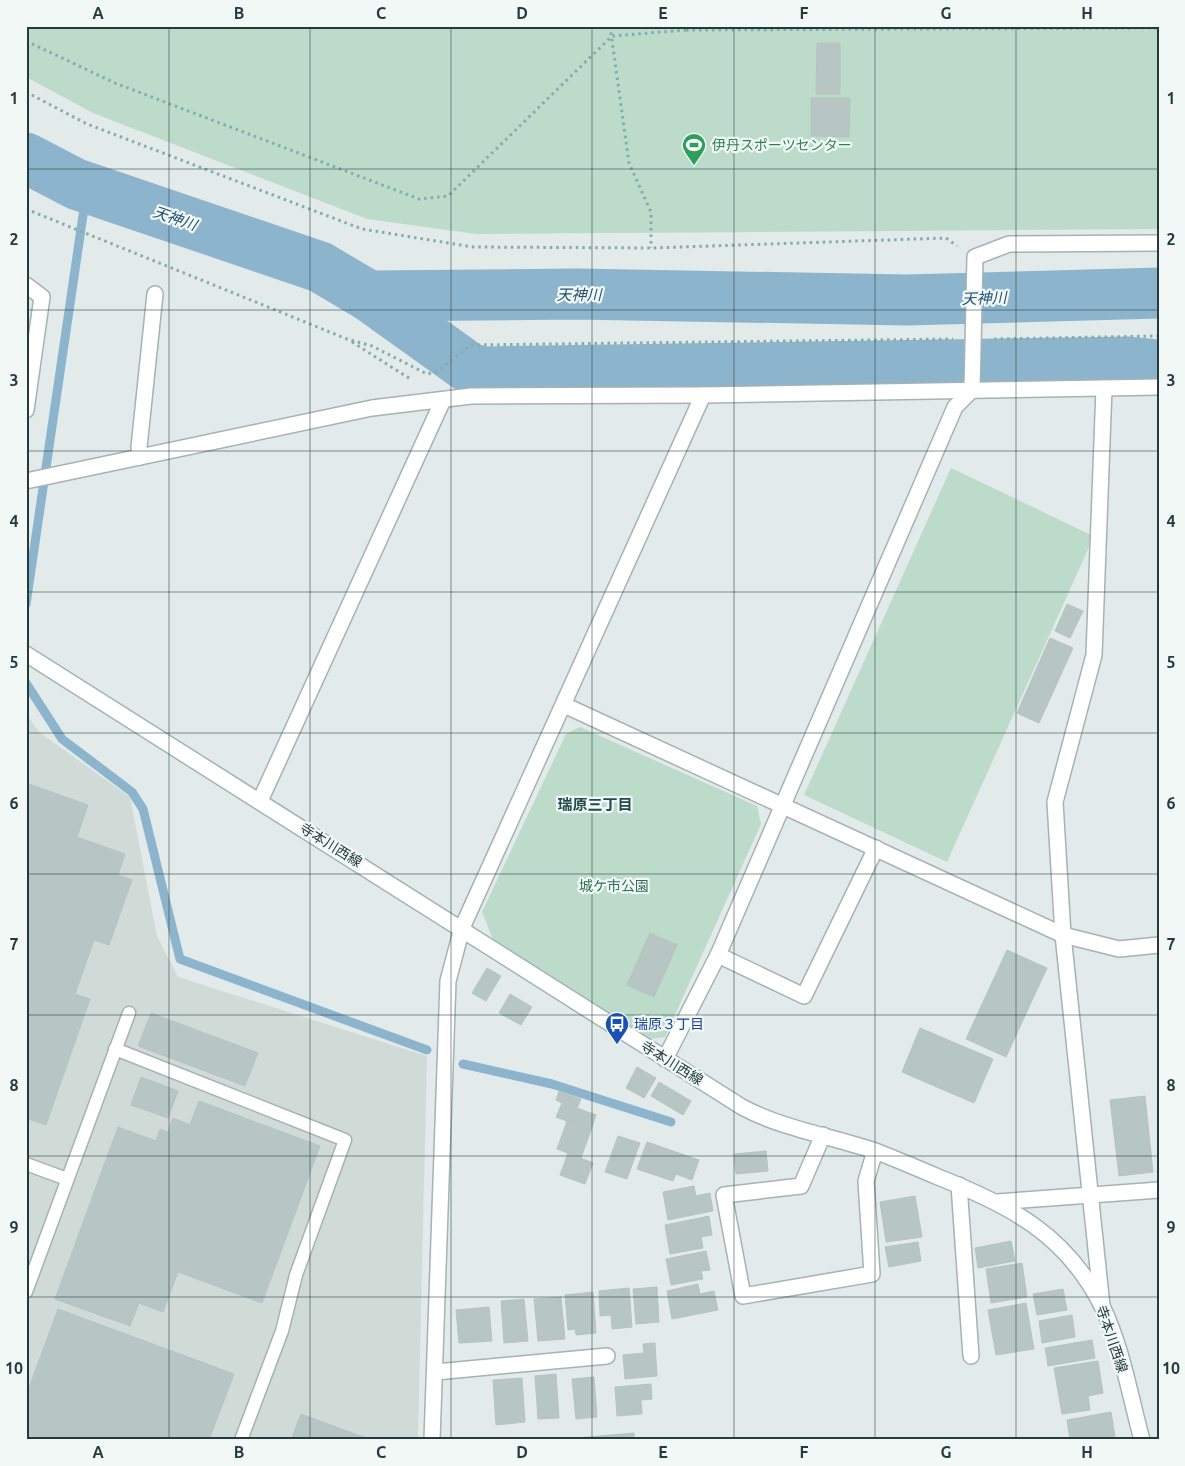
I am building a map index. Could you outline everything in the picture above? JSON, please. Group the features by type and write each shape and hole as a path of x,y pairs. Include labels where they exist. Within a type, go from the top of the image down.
{"street":[{"path":"665,1059 718,955 955,407 972,390 975,257 1009,244 1159,243"},
{"path":"26,285 42,297 26,410"},
{"path":"140,457 139,447 155,294"},
{"path":"26,481 372,408 472,396 703,395 1159,387"},
{"path":"1102,1306 1063,935 1055,802 1094,655 1104,388"},
{"path":"432,1440 436,1372 448,981 462,928 703,395"},
{"path":"260,800 443,400"},
{"name":"寺本川西線","path":"26,654 462,928 665,1059 761,1117 875,1151 997,1202 1033,1223 1053,1239 1084,1274 1102,1306 1117,1346 1142,1440"},
{"path":"564,705 1063,935 1119,949 1159,945"},
{"path":"718,955 804,996 876,848"},
{"path":"823,1135 800,1186 724,1196 743,1296 872,1274 866,1181 875,1151"},
{"path":"959,1185 971,1356"},
{"path":"997,1202 1159,1190"},
{"path":"436,1372 607,1356"}],"lane":[{"path":"26,1292 129,1013"},
{"path":"116,1048 345,1140 296,1275 282,1331 241,1440"},
{"path":"26,1164 68,1179"}],"path":[{"path":"610,26 628,163 650,212 651,248"},
{"path":"26,42 115,82 419,199 448,196 612,36 686,28 1159,28"},
{"path":"26,92 87,124 362,229 473,248 651,248 946,238 975,257"},
{"path":"26,209 347,339 372,346 427,374 440,369 471,345 974,340 1159,336"},
{"path":"347,339 443,400"}],"shaded area":[{"path":"26,714 39,732 130,797 157,936 178,977 427,1056 418,1440 26,1440"}],"green space":[{"name":"伊丹スポーツセンター","path":"26,26 1159,26 1159,229 476,234 367,219 93,113 26,77"},
{"path":"951,468 1091,535 1090,545 947,862 804,795"},
{"name":"城ケ市公園","path":"580,727 757,806 761,824 665,1037 650,1039 494,942 482,912 566,734"}],"building":[{"path":"817,43 840,43 840,94 816,94"},
{"path":"811,98 850,98 849,137 811,136"},
{"path":"1067,604 1083,611 1070,638 1055,631"},
{"path":"1050,638 1073,648 1039,723 1017,713"},
{"path":"26,783 88,805 77,837 125,854 118,875 132,880 109,945 94,940 75,994 90,999 46,1125 26,1118"},
{"path":"650,933 677,945 654,997 627,985"},
{"path":"1007,950 1047,968 1006,1057 966,1039"},
{"path":"487,968 501,976 486,1001 472,993"},
{"path":"510,994 532,1007 521,1025 499,1013"},
{"path":"151,1013 258,1053 245,1086 138,1046"},
{"path":"920,1028 993,1059 974,1103 902,1072"},
{"path":"637,1067 656,1078 644,1098 626,1088"},
{"path":"141,1077 178,1091 168,1118 131,1105"},
{"path":"659,1082 691,1101 683,1115 651,1096"},
{"path":"559,1091 581,1099 577,1108 596,1115 591,1130 556,1117 562,1103 556,1100"},
{"path":"1145,1096 1153,1172 1119,1176 1110,1100"},
{"path":"199,1101 320,1146 262,1303 178,1272 163,1312 139,1303 130,1326 55,1299 118,1127 156,1141 160,1129 168,1132 173,1118 190,1125"},
{"path":"567,1121 591,1130 581,1158 557,1149"},
{"path":"618,1136 640,1143 627,1179 605,1172"},
{"path":"647,1142 699,1160 692,1180 676,1174 673,1181 637,1169"},
{"path":"766,1151 768,1171 736,1174 734,1154"},
{"path":"568,1153 593,1163 585,1184 560,1175"},
{"path":"694,1186 696,1196 710,1193 713,1211 668,1220 663,1192"},
{"path":"915,1196 922,1237 886,1242 880,1202"},
{"path":"709,1216 712,1235 701,1237 703,1248 670,1254 665,1225"},
{"path":"1011,1241 1015,1261 978,1268 975,1248"},
{"path":"918,1242 921,1261 889,1267 885,1247"},
{"path":"706,1251 710,1270 701,1271 703,1279 671,1285 666,1259"},
{"path":"1022,1263 1027,1297 991,1303 986,1269"},
{"path":"698,1284 700,1294 714,1291 718,1310 672,1319 667,1291"},
{"path":"657,1287 659,1322 636,1324 633,1289"},
{"path":"629,1288 632,1327 612,1329 611,1315 600,1316 599,1291"},
{"path":"1063,1289 1067,1310 1037,1315 1033,1294"},
{"path":"593,1292 596,1333 576,1335 575,1329 568,1330 565,1295"},
{"path":"561,1297 565,1339 538,1341 534,1299"},
{"path":"524,1299 528,1341 504,1343 501,1301"},
{"path":"1026,1303 1034,1349 996,1355 988,1310"},
{"path":"489,1307 492,1341 459,1343 456,1310"},
{"path":"58,1309 234,1374 209,1440 26,1440 26,1396"},
{"path":"1072,1315 1075,1337 1042,1343 1039,1321"},
{"path":"1092,1340 1095,1358 1048,1366 1045,1348"},
{"path":"655,1343 657,1376 625,1379 623,1355 644,1353 643,1344"},
{"path":"1098,1361 1103,1393 1088,1396 1090,1410 1062,1414 1054,1368"},
{"path":"556,1374 559,1418 538,1419 535,1376"},
{"path":"594,1377 597,1417 576,1419 572,1379"},
{"path":"522,1378 525,1422 496,1425 493,1380"},
{"path":"651,1384 652,1399 641,1400 642,1414 617,1416 615,1387"},
{"path":"1111,1412 1115,1436 1094,1440 1070,1440 1067,1420"},
{"path":"301,1414 366,1438 366,1440 291,1440"},
{"path":"634,1433 634,1440 554,1440"}],"waterway":[{"name":"天神川","path":"26,158 76,184 320,267 369,296 577,294 907,300 1159,293"},
{"path":"26,604 87,188"},
{"path":"369,296 468,367 481,372 1129,362 1159,365"},
{"path":"26,683 62,739 132,792 143,809 180,959 427,1050"},
{"path":"463,1064 552,1084 671,1122"}],"place":[{"name":"伊丹スポーツセンター","path":"694,166"},
{"name":"瑞原３丁目","path":"617,1045"}],"district":[{"name":"瑞原三丁目","path":"595,804"}]}
